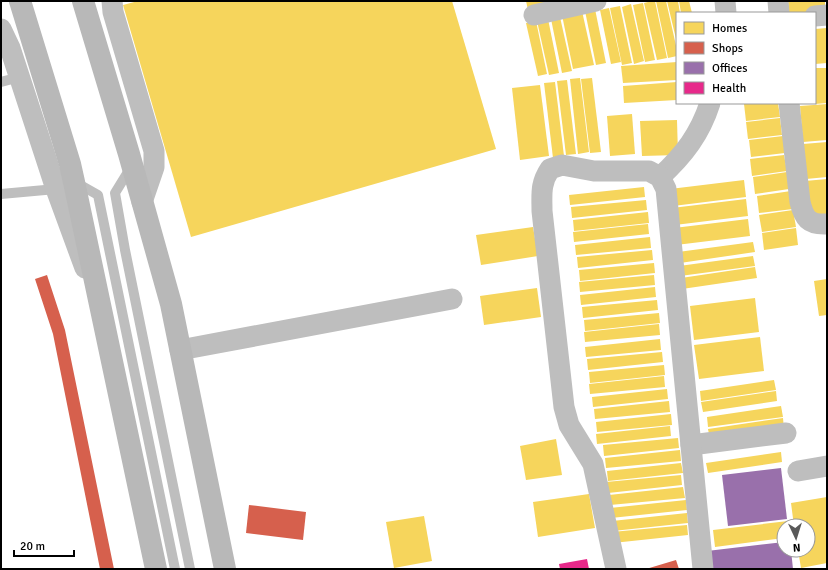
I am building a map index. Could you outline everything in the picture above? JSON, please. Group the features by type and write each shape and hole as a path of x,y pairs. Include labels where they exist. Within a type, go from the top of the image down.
{"main road":[{"path":"20,1 100,308 156,569"},
{"path":"82,1 130,159 171,304 225,569"}],"street":[{"path":"112,1 113,12 154,151 154,167 142,202"},
{"path":"534,15 596,1"},
{"path":"725,1 726,12"},
{"path":"778,1 780,12"},
{"path":"816,16 827,15"},
{"path":"1,29 10,48 10,79 67,178"},
{"path":"660,177 679,159 697,134 710,104"},
{"path":"789,104 800,202 803,213 809,222 827,224"},
{"path":"616,569 593,464 569,425 564,407 542,219 542,193 544,179 550,169 562,165 594,170 649,171 660,177 666,189 703,569"},
{"path":"180,350 452,299"},
{"path":"691,446 786,433"},
{"path":"798,471 827,466"}],"lane":[{"path":"130,159 115,193 128,265 190,569"},
{"path":"1,194 67,178 98,195 175,569"}],"building: Homes":[{"path":"138,1 452,1 496,149 191,237 123,5"},
{"path":"526,1 559,1 528,10"},
{"path":"655,1 667,58 657,60 644,3"},
{"path":"656,1 666,1 676,46 676,56 668,58"},
{"path":"667,1 678,1 680,12 676,12 676,39"},
{"path":"679,1 689,1 692,12 681,12"},
{"path":"788,1 825,1 825,11 789,12"},
{"path":"643,3 655,60 645,62 633,5"},
{"path":"631,4 644,61 634,64 622,7"},
{"path":"620,6 632,63 622,65 610,8"},
{"path":"609,8 621,62 611,64 600,10"},
{"path":"595,9 606,63 596,65 585,11"},
{"path":"582,11 594,65 573,69 562,15"},
{"path":"560,17 572,71 562,73 551,19"},
{"path":"548,19 559,73 549,75 537,21"},
{"path":"536,21 547,74 538,76 526,23"},
{"path":"827,28 827,63 816,64 816,29"},
{"path":"676,62 676,80 623,83 621,66"},
{"path":"816,68 827,68 827,103 816,104"},
{"path":"580,78 589,152 578,154 570,79"},
{"path":"592,78 601,152 590,153 581,79"},
{"path":"567,80 576,154 566,155 557,81"},
{"path":"555,82 564,156 553,158 544,83"},
{"path":"676,82 676,100 624,103 623,86"},
{"path":"540,85 549,156 520,160 512,88"},
{"path":"744,104 778,104 780,117 746,121"},
{"path":"827,104 827,140 803,142 800,106"},
{"path":"632,114 635,154 610,156 607,116"},
{"path":"780,118 782,135 748,139 746,122"},
{"path":"677,120 678,155 642,156 640,121"},
{"path":"783,136 785,153 751,157 749,140"},
{"path":"827,142 827,177 806,179 803,144"},
{"path":"784,155 787,171 752,176 750,159"},
{"path":"787,172 789,189 755,194 753,177"},
{"path":"827,179 827,215 808,216 805,181"},
{"path":"744,180 746,197 673,206 670,189"},
{"path":"644,187 645,197 570,205 569,195"},
{"path":"791,191 793,209 759,213 757,196"},
{"path":"746,199 748,216 675,225 672,208"},
{"path":"646,200 647,210 572,218 571,207"},
{"path":"793,210 796,227 762,232 759,215"},
{"path":"648,212 649,223 574,231 573,220"},
{"path":"748,219 750,236 676,245 674,228"},
{"path":"648,224 649,234 574,242 573,232"},
{"path":"533,227 538,256 481,265 476,235"},
{"path":"796,228 798,245 764,250 762,233"},
{"path":"650,237 651,248 576,255 575,245"},
{"path":"753,242 755,252 680,263 678,252"},
{"path":"652,250 653,260 578,268 577,257"},
{"path":"753,256 755,266 680,276 679,266"},
{"path":"654,263 655,273 580,281 579,270"},
{"path":"755,267 757,278 682,289 681,278"},
{"path":"654,275 655,285 580,292 579,282"},
{"path":"827,279 827,315 819,316 814,281"},
{"path":"655,287 656,297 581,305 580,295"},
{"path":"537,288 541,317 484,325 480,296"},
{"path":"755,298 759,332 694,340 690,306"},
{"path":"657,300 658,310 583,318 582,307"},
{"path":"659,313 660,323 585,331 584,320"},
{"path":"659,324 660,335 585,342 584,332"},
{"path":"760,337 764,371 699,379 694,345"},
{"path":"660,339 661,350 586,357 585,347"},
{"path":"662,352 663,362 588,370 587,359"},
{"path":"664,365 665,375 590,383 589,372"},
{"path":"664,376 665,387 590,394 589,384"},
{"path":"774,380 776,390 701,401 700,391"},
{"path":"667,389 668,399 593,407 592,397"},
{"path":"776,391 777,401 703,412 701,402"},
{"path":"669,401 670,412 595,419 594,409"},
{"path":"781,406 783,417 708,427 707,417"},
{"path":"671,414 672,425 597,432 596,422"},
{"path":"783,418 784,429 710,439 708,429"},
{"path":"670,426 671,436 597,444 596,434"},
{"path":"678,438 679,448 604,456 603,445"},
{"path":"556,439 562,475 526,480 520,446"},
{"path":"680,450 681,461 606,468 605,458"},
{"path":"781,452 782,462 708,473 706,463"},
{"path":"681,463 683,473 608,481 607,471"},
{"path":"681,475 682,485 608,493 606,482"},
{"path":"683,487 685,498 610,505 609,495"},
{"path":"589,494 595,528 538,537 533,502"},
{"path":"827,497 827,563 801,568 799,558 816,558 816,518 793,518 791,503"},
{"path":"686,500 687,510 611,518 610,508"},
{"path":"687,513 688,523 613,531 612,521"},
{"path":"424,516 432,561 394,568 386,522"},
{"path":"776,522 776,539 715,547 713,530"},
{"path":"687,525 688,535 613,543 612,532"}],"building: Shops":[{"path":"47,275 65,330 114,569 100,569 53,334 35,279"},
{"path":"249,505 306,512 303,540 246,533"},
{"path":"676,560 679,569 646,569"}],"building: Offices":[{"path":"781,468 787,518 776,518 776,520 728,526 722,475"},
{"path":"776,543 776,558 792,558 793,569 710,569 707,551"}],"building: Health":[{"path":"587,559 589,569 560,569 559,564"}]}
